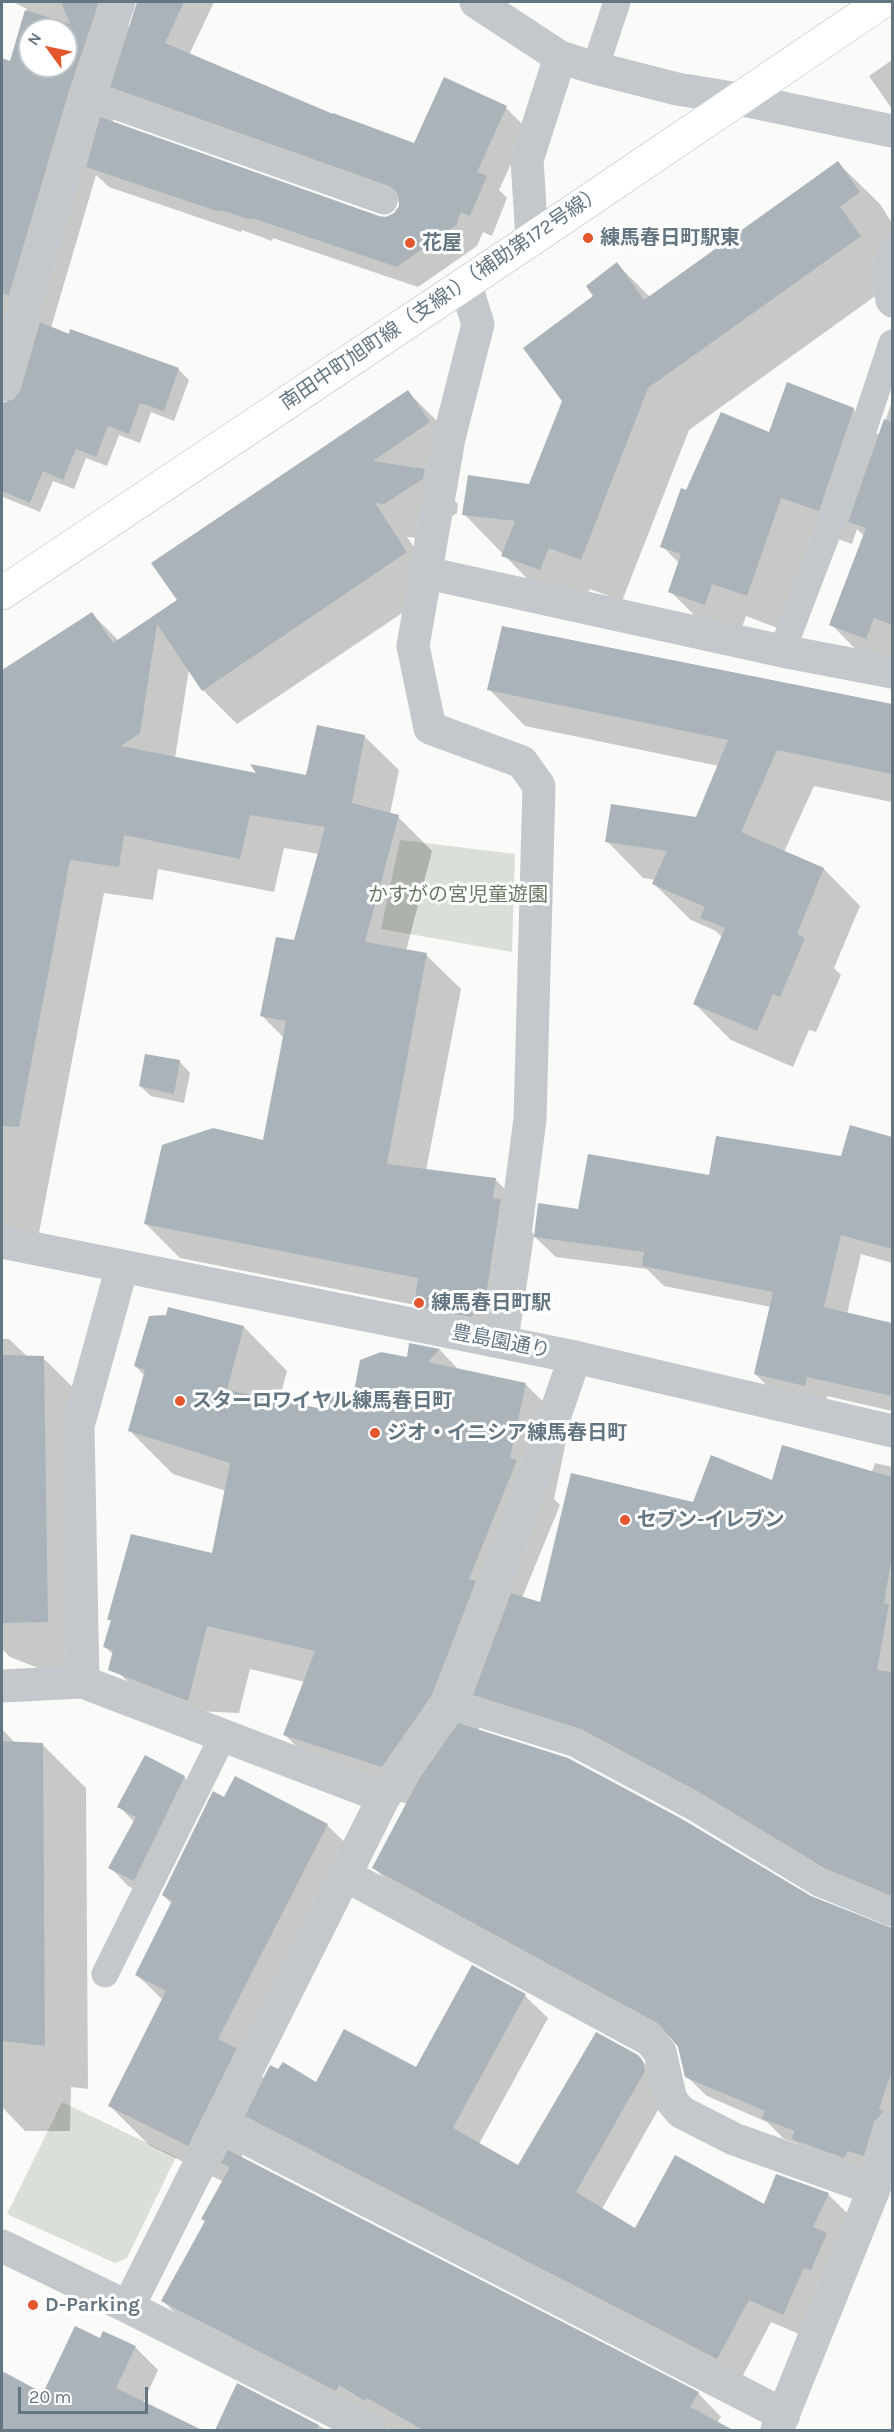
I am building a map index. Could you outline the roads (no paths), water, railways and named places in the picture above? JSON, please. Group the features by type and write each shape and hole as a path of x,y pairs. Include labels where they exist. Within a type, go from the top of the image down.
{"main road":[{"name":"南田中町旭町線（支線1）（補助第172号線）","path":"2,592 532,239 882,2"}],"street":[{"path":"2,385 87,96 119,2"},
{"path":"476,2 560,57 595,68 677,89 739,99 892,131"},
{"path":"532,239 527,160 560,57"},
{"path":"465,283 478,324 449,438 413,646 430,728 522,762 538,786 530,1119 501,1342"},
{"path":"427,573 782,651 892,672"},
{"name":"豊島園通り","path":"2,1242 575,1357 892,1431"},
{"path":"83,1682 78,1426 122,1267"},
{"path":"128,2307 384,1797 449,1704 518,1522 575,1357"},
{"path":"2,1686 83,1682 384,1797"},
{"path":"345,1875 650,2040 660,2052 671,2100 681,2112 734,2139 883,2192"},
{"path":"221,2125 780,2423 883,2192 892,2127"},
{"path":"2,2246 371,2430"}],"lane":[{"path":"595,68 617,2"},
{"path":"87,96 384,201"},
{"path":"892,250 885,270 889,301 892,304"},
{"path":"782,651 841,497 892,343"},
{"path":"449,1704 574,1743 690,1805 819,1883 892,1913"},
{"path":"105,1974 223,1736"}],"place":[{"name":"練馬春日町駅東","path":"588,238"},
{"name":"花屋","path":"410,243"},
{"name":"練馬春日町駅","path":"419,1303"},
{"name":"スターロワイヤル練馬春日町","path":"180,1401"},
{"name":"ジオ・イニシア練馬春日町","path":"375,1433"},
{"name":"セブン-イレブン","path":"625,1520"},
{"name":"D-Parking","path":"33,2305"}],"park label":[{"name":"かすがの宮児童遊園","path":"458,895"}]}
